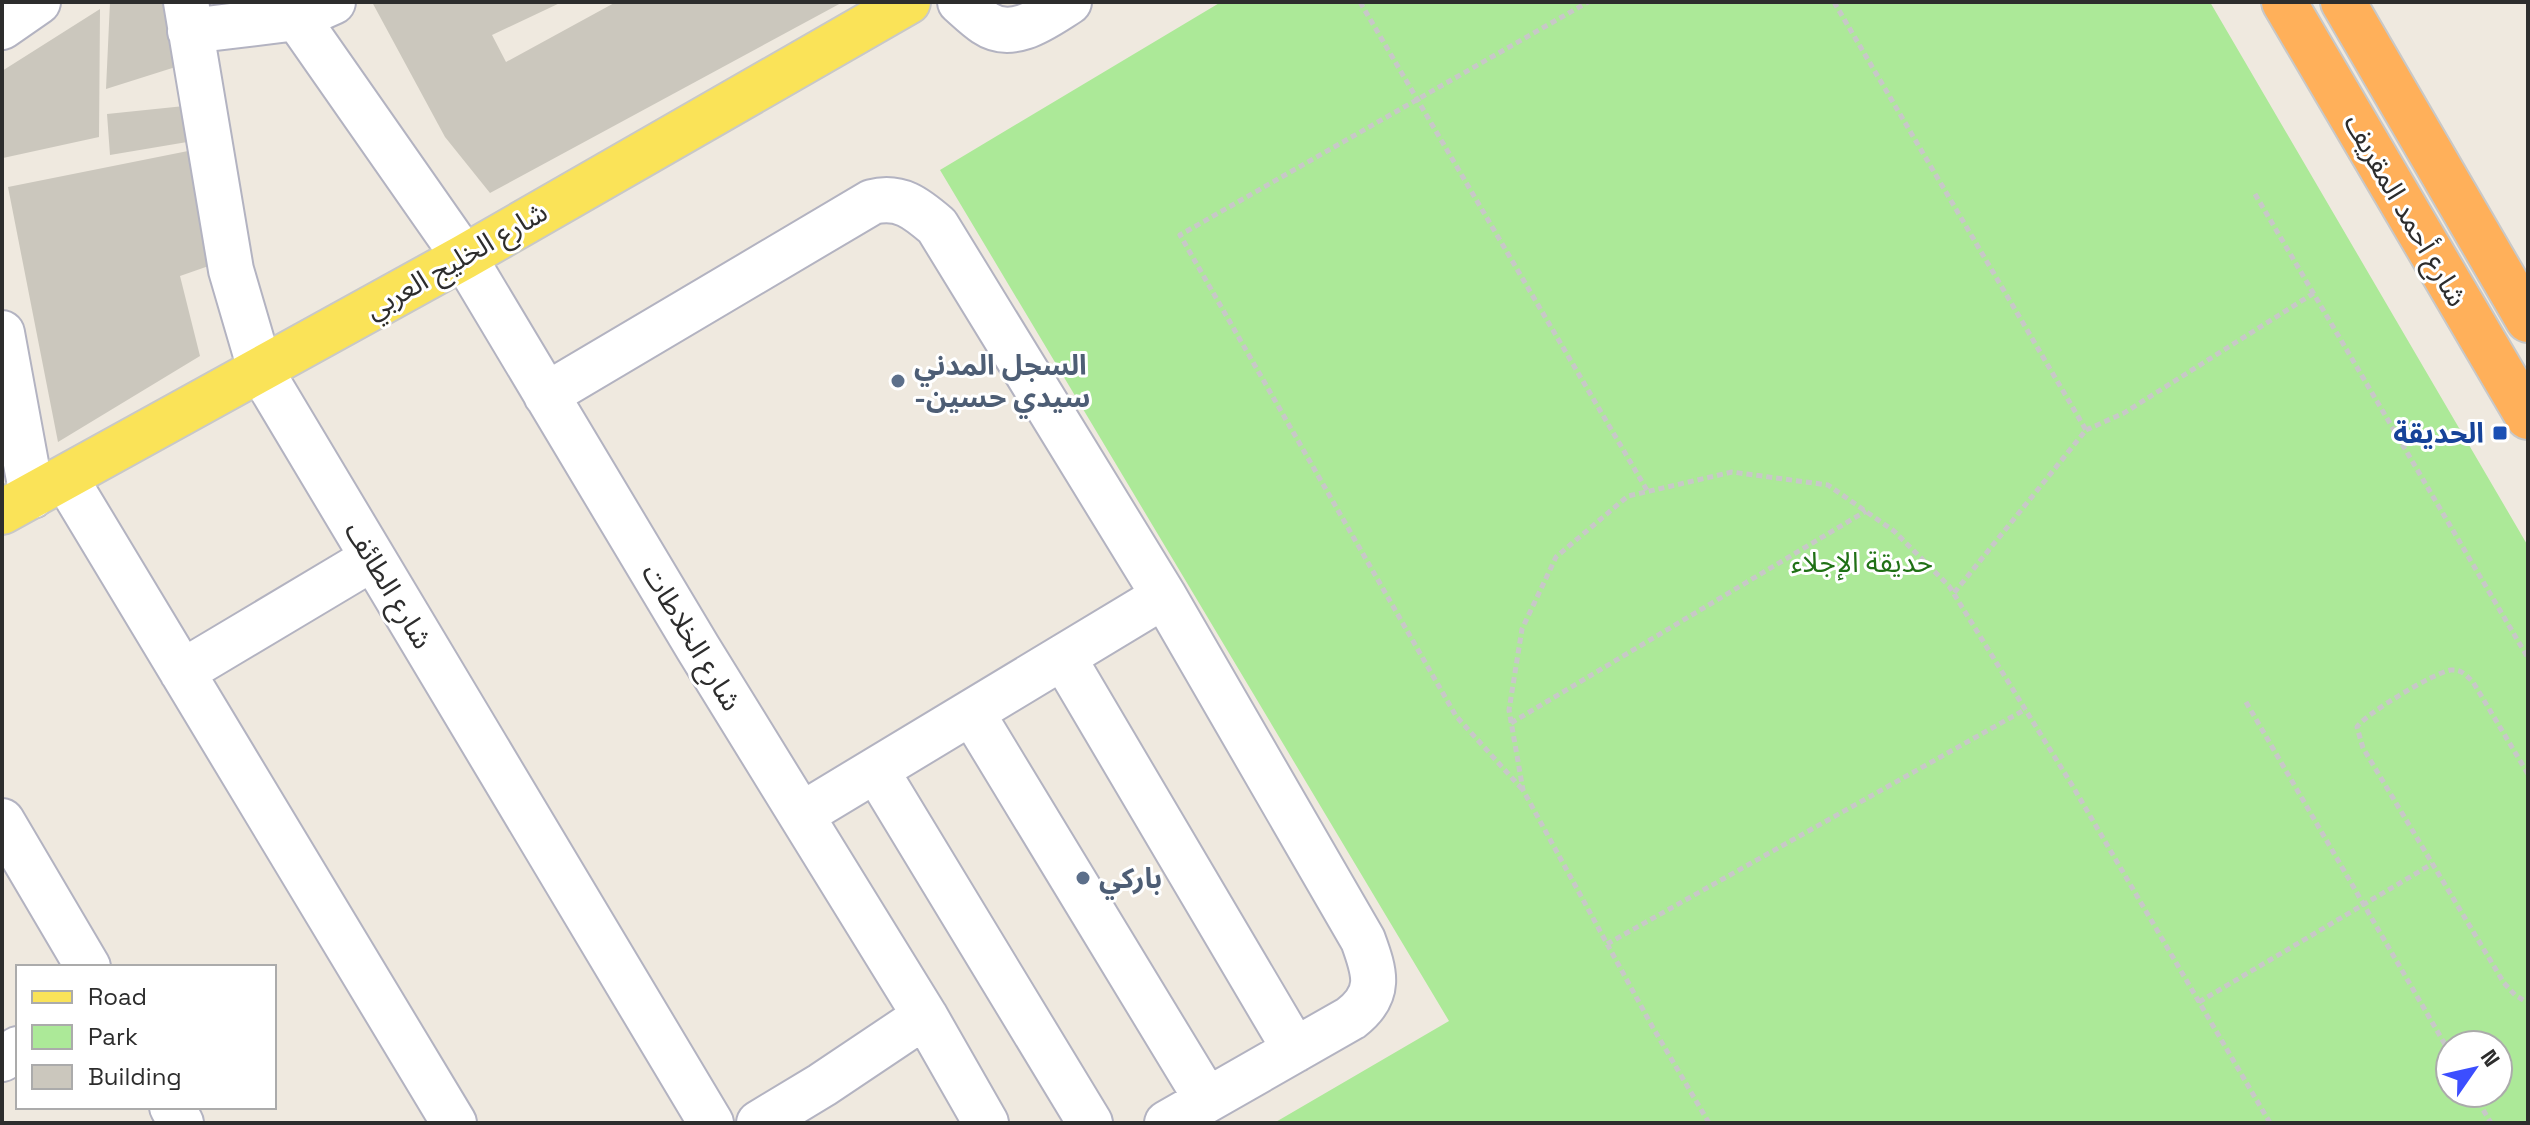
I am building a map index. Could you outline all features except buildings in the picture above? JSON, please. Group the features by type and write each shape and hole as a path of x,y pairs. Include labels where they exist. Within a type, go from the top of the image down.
{"highway":[{"name":"شارع أحمد المقريف","path":"2284,2 2528,417"},
{"name":"شارع أحمد المقريف","path":"2343,2 2528,320"}],"main road":[{"name":"شارع الخليج العربي","path":"34,496 464,257 908,2"}],"street":[{"path":"2,27 38,2"},
{"path":"960,2 987,25 1011,30 1042,19 1069,2"},
{"path":"188,17 308,7"},
{"name":"شارع الخلاطات","path":"308,7 464,257 925,1016 986,1123"},
{"name":"شارع الطائف","path":"188,17 231,270 260,369 711,1123"},
{"path":"546,395 872,202 888,198 902,201 937,226 1164,596 1363,940 1372,964 1372,995 1366,1007 1167,1123"},
{"path":"2,333 34,496 182,672 454,1123"},
{"path":"182,672 373,558"},
{"path":"801,815 1164,596"},
{"path":"1063,657 1295,1050"},
{"path":"972,713 1207,1100"},
{"path":"876,770 1090,1123"},
{"path":"2,821 87,965"},
{"path":"759,1123 815,1104 925,1016"}],"path":[{"path":"1360,2 1648,492"},
{"path":"1588,2 1180,235 1456,716 1523,790 1709,1123"},
{"path":"1834,2 2086,430"},
{"path":"2255,194 2528,658"},
{"path":"1954,593 2086,430 2124,413 2314,293"},
{"path":"1523,790 1509,710 1522,629 1556,557 1628,496 1732,472 1828,485 1894,531 1954,593 2026,709 2270,1123"},
{"path":"1511,723 1866,511"},
{"path":"2528,774 2473,682 2463,672 2450,670 2432,677 2361,720 2357,727 2363,748 2504,983 2528,1003"},
{"path":"2246,702 2436,1029"},
{"path":"1607,944 2026,709"},
{"path":"2199,1002 2432,864"}],"green space":[{"name":"حديقة الإجلاء","path":"1221,2 2210,2 2528,546 2528,1123 1274,1123 1449,1021 940,170"}],"place":[{"name":"السجل المدني -سيدي حسين","path":"898,381"},
{"name":"الحديقة","path":"2500,433"},
{"name":"باركي","path":"1083,878"}]}
